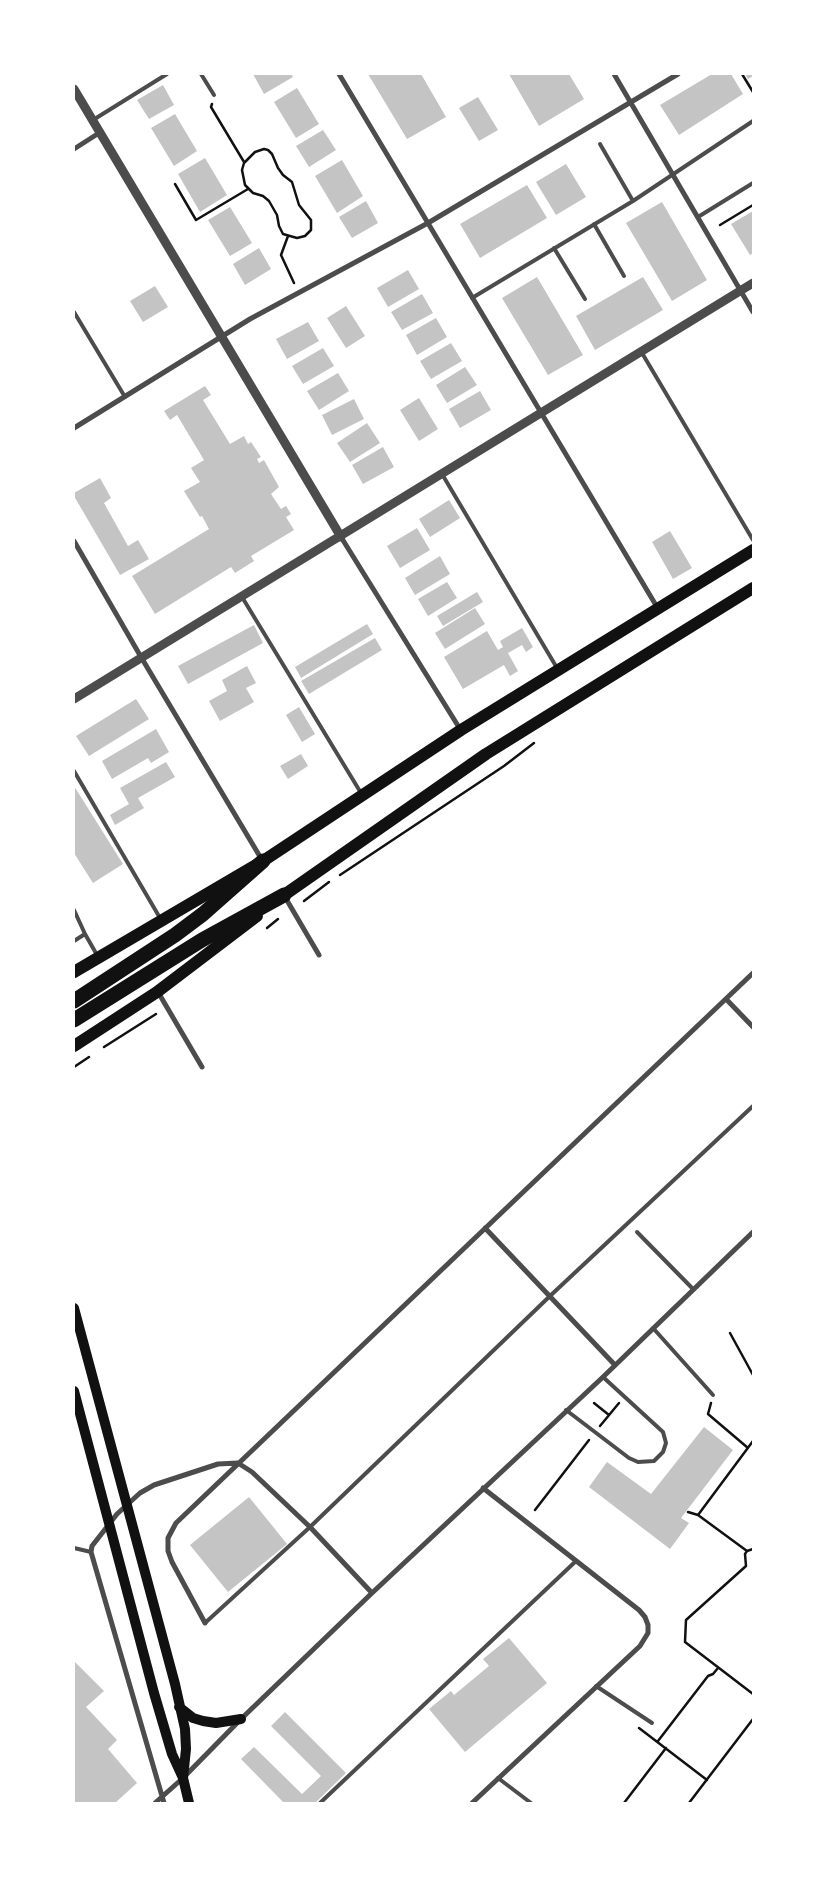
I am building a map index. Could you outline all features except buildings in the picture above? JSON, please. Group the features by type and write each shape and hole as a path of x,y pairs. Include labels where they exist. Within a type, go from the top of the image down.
{"highway":[{"path":"74,1001 175,935 203,914 263,860"},
{"path":"74,1020 202,940 284,895"}],"main road":[{"path":"74,972 263,860 461,730 753,550"},
{"path":"74,1046 157,992 284,895 486,754 753,588"},
{"path":"74,1308 174,1684 184,1730 186,1750 183,1778"},
{"path":"74,1391 154,1693 172,1754 183,1778 189,1803"},
{"path":"179,1707 194,1718 203,1721 216,1723 241,1719"}],"street":[{"path":"339,74 658,608"},
{"path":"614,74 753,312"},
{"path":"74,428 250,319 428,223 678,74"},
{"path":"74,90 341,537 461,730"},
{"path":"74,149 99,134"},
{"path":"74,699 753,284"},
{"path":"74,541 140,657 263,860"},
{"path":"284,895 319,954"},
{"path":"205,1623 168,1551 168,1538 176,1523 753,973"},
{"path":"157,992 202,1067"},
{"path":"726,999 753,1027"},
{"path":"485,1228 614,1364"},
{"path":"155,1803 183,1778 241,1719 372,1593 603,1377 614,1364 753,1232"},
{"path":"164,1803 90,1552 92,1546 117,1514 140,1493 154,1485 218,1464 238,1464 252,1472 310,1527 372,1593"},
{"path":"472,1803 640,1646 646,1638 648,1625 645,1617 639,1610 483,1488"}],"lane":[{"path":"92,121 167,74"},
{"path":"201,74 214,95"},
{"path":"472,298 634,202 753,121"},
{"path":"600,144 634,202"},
{"path":"698,218 753,183"},
{"path":"594,224 624,276"},
{"path":"554,248 585,299"},
{"path":"74,312 125,397"},
{"path":"642,353 753,540"},
{"path":"442,474 558,670"},
{"path":"242,597 362,795"},
{"path":"74,771 162,921"},
{"path":"74,910 98,957"},
{"path":"74,941 85,934"},
{"path":"205,1623 310,1527 550,1296 753,1106"},
{"path":"637,1232 693,1289"},
{"path":"653,1328 713,1395"},
{"path":"566,1410 629,1458 638,1462 654,1461 663,1452 666,1443 663,1432 603,1377"},
{"path":"74,1548 90,1552"},
{"path":"320,1803 576,1561"},
{"path":"596,1686 652,1723"},
{"path":"498,1778 531,1803"}],"path":[{"path":"742,74 752,86 753,92"},
{"path":"214,95 212,107 244,163"},
{"path":"268,150 272,154 283,175 292,182 299,205 309,216 312,226 309,233 297,238 288,236 281,230 276,215 268,201 263,196 253,193 248,189 243,178 242,170 244,163 255,152 268,150"},
{"path":"175,184 196,220 248,189"},
{"path":"720,225 753,205"},
{"path":"288,236 281,255 300,293"},
{"path":"304,900 504,766 534,743"},
{"path":"104,1047 156,1014"},
{"path":"74,1067 89,1057"},
{"path":"730,1333 753,1375"},
{"path":"713,1395 708,1414 748,1448"},
{"path":"535,1510 625,1396"},
{"path":"594,1402 609,1415"},
{"path":"698,1515 753,1440"},
{"path":"688,1512 698,1515 747,1551"},
{"path":"747,1551 753,1549"},
{"path":"747,1551 745,1554 746,1566 686,1620 685,1642 753,1694"},
{"path":"658,1742 708,1676 713,1674 718,1668"},
{"path":"689,1803 753,1719"},
{"path":"634,1724 707,1780"},
{"path":"624,1803 666,1748"}]}
